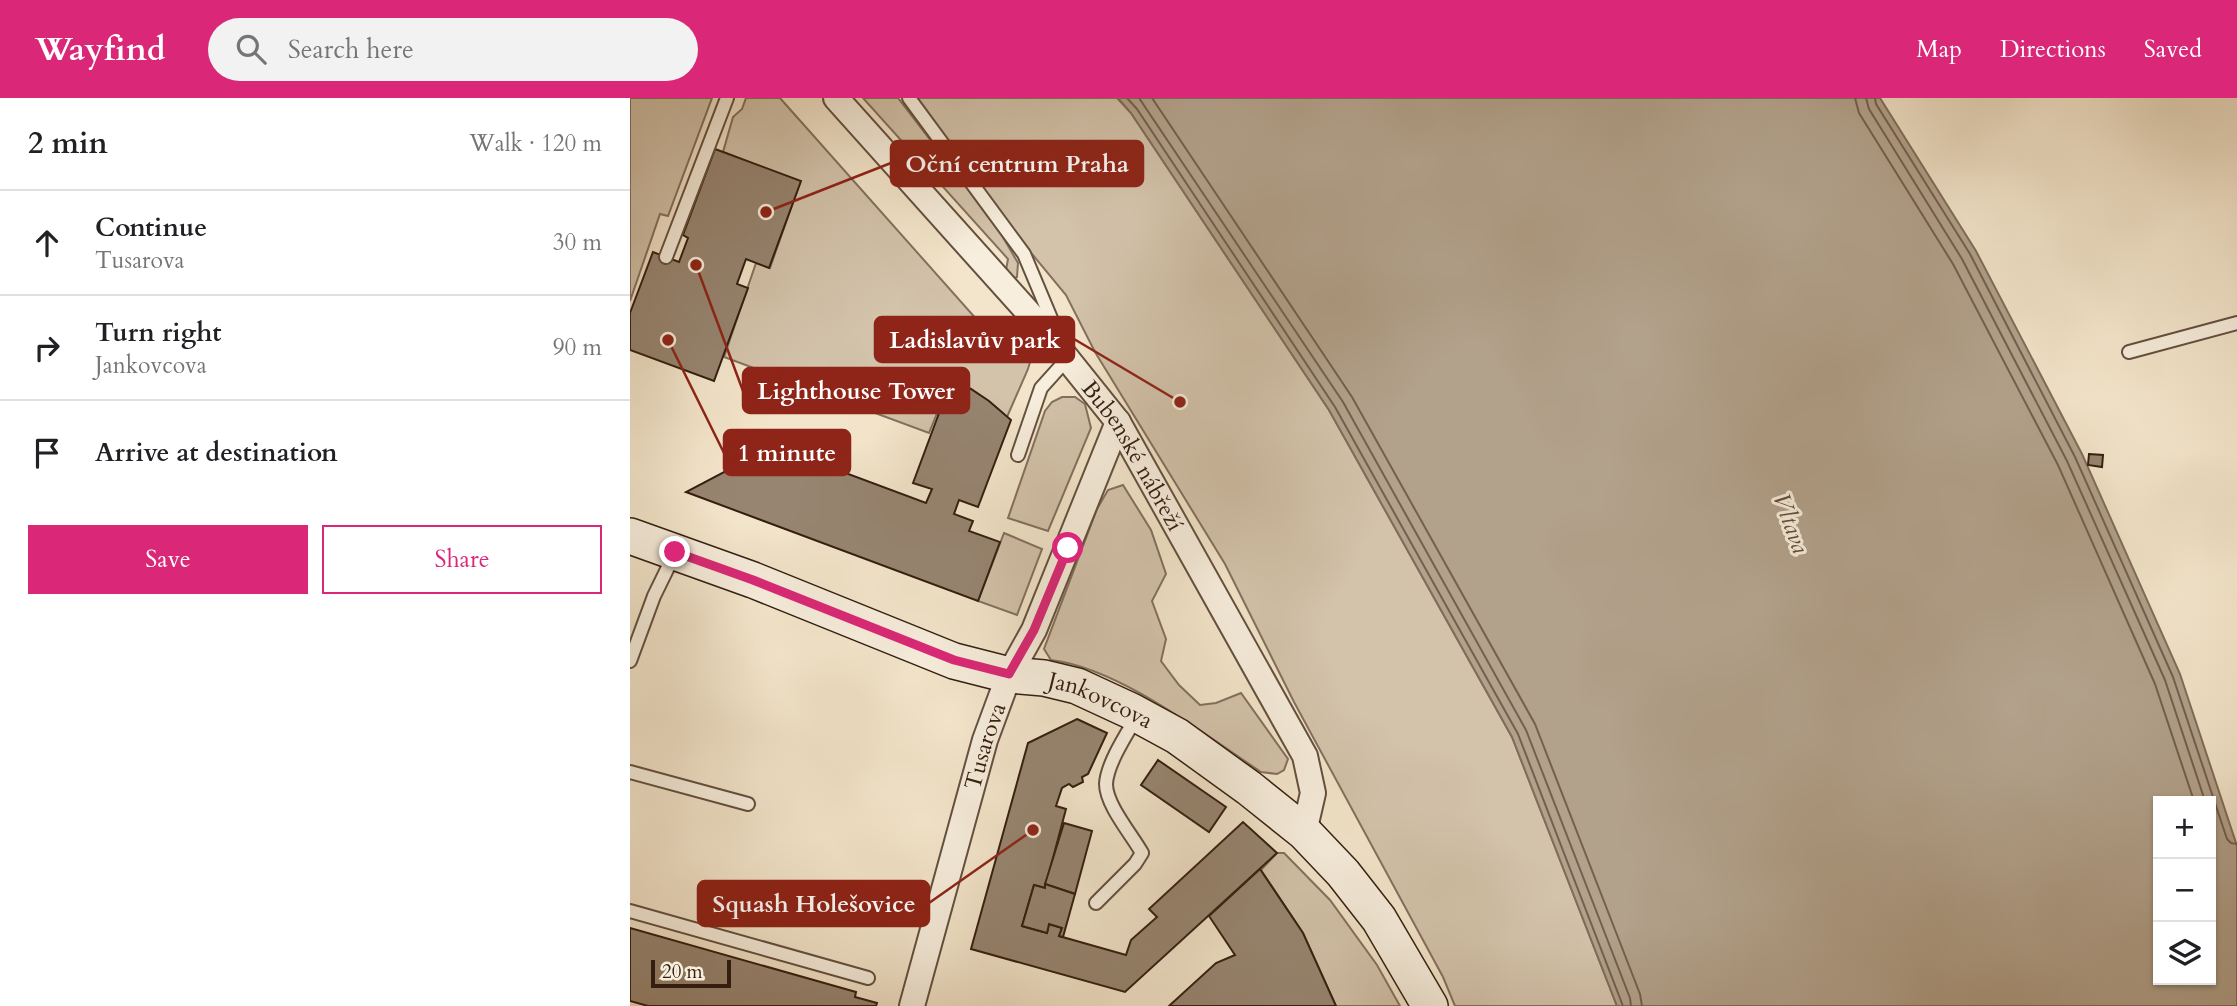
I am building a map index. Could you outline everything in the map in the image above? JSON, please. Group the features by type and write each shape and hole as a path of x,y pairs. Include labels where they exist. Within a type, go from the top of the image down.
{"street":[{"name":"Bubenské nábřeží","path":"836,98 1037,321 1118,422 1305,756 1313,793 1304,832"},
{"name":"Tusarova","path":"912,1006 985,740 1009,674 1034,630 1118,422"},
{"name":"Jankovcova","path":"630,536 753,580 954,660 1009,674 1044,678 1077,686 1138,714 1187,744 1249,788 1304,832 1343,873 1379,919 1430,1006"}],"lane":[{"path":"666,257 727,98"},
{"path":"909,98 1024,254 1068,359 1041,388 1018,455"},
{"path":"2129,352 2237,323"},
{"path":"630,661 654,596 675,552"},
{"path":"1097,903 1135,864 1142,853 1117,812 1106,784 1121,745 1138,714"},
{"path":"630,772 748,804"},
{"path":"630,911 868,978"}],"shaded area":[{"path":"630,98 712,98 668,216 660,214 630,301"},
{"path":"746,98 780,98 1010,357 1029,338 1033,352 1007,417 980,396 950,381 929,433 724,357 756,263 770,268 800,182 723,152 733,117 742,109"},
{"path":"863,98 898,98 997,227 1018,263 1017,277 1013,279 1006,270 1008,259"},
{"path":"903,98 1117,98 1131,113 1329,410 1512,737 1617,1006 1455,1006 1443,977 1294,702 1225,564 1095,352 1066,295"},
{"path":"1062,397 1075,397 1085,404 1091,428 1048,531 1008,518 1045,411 1052,402"},
{"path":"1123,485 1151,530 1166,574 1152,601 1166,639 1161,661 1179,685 1200,705 1216,703 1241,693 1288,759 1284,770 1277,774 1261,772 1132,689 1077,666 1051,660 1044,649 1097,509 1108,490"},
{"path":"1004,533 1042,549 1017,615 978,601"},
{"path":"1277,853 1284,853 1330,900 1377,965 1400,1006 1336,1006 1303,933 1261,870"}],"water":[{"name":"Vltava","path":"1118,98 1880,98 1976,251 2082,454 2180,674 2237,846 2237,1006 1617,1006 1512,737 1329,410 1131,113"}],"building":[{"path":"715,149 801,181 769,268 746,259 737,284 748,288 714,381 630,350 630,313 653,252 679,262 688,238 683,235"},
{"path":"951,381 971,389 1011,420 978,507 959,500 954,514 973,521 969,531 1000,542 978,601 686,492 760,453 780,461 784,450 926,503 932,489 913,483"},
{"path":"2089,454 2103,455 2102,467 2088,465"},
{"path":"1077,719 1107,733 1088,774 1082,777 1083,782 1062,788 1056,806 1066,809 1045,888 1034,885 1022,926 1047,933 1049,924 1062,928 1059,936 1126,955 1131,940 1157,917 1149,909 1243,822 1277,853 1125,992 971,949 1028,743"},
{"path":"1158,760 1226,807 1209,832 1141,785"},
{"path":"1064,823 1092,831 1075,894 1045,884"},
{"path":"1260,869 1303,933 1336,1006 1169,1006 1216,963 1235,955 1209,916"},
{"path":"1045,884 1075,894 1063,937 1059,936 1062,928 1049,924 1047,933 1022,926 1034,885 1045,888"},
{"path":"630,928 856,992 855,997 877,1003 876,1006 648,1006 630,1001"}],"place":[{"name":"Oční centrum Praha","path":"766,212"},
{"name":"Lighthouse Tower","path":"696,265"},
{"name":"1 minute","path":"668,340"},
{"name":"Ladislavův park","path":"1180,402"},
{"name":"Squash Holešovice","path":"1033,830"}],"route":[{"path":"675,552 954,660 1009,674 1034,630 1068,548"}]}
